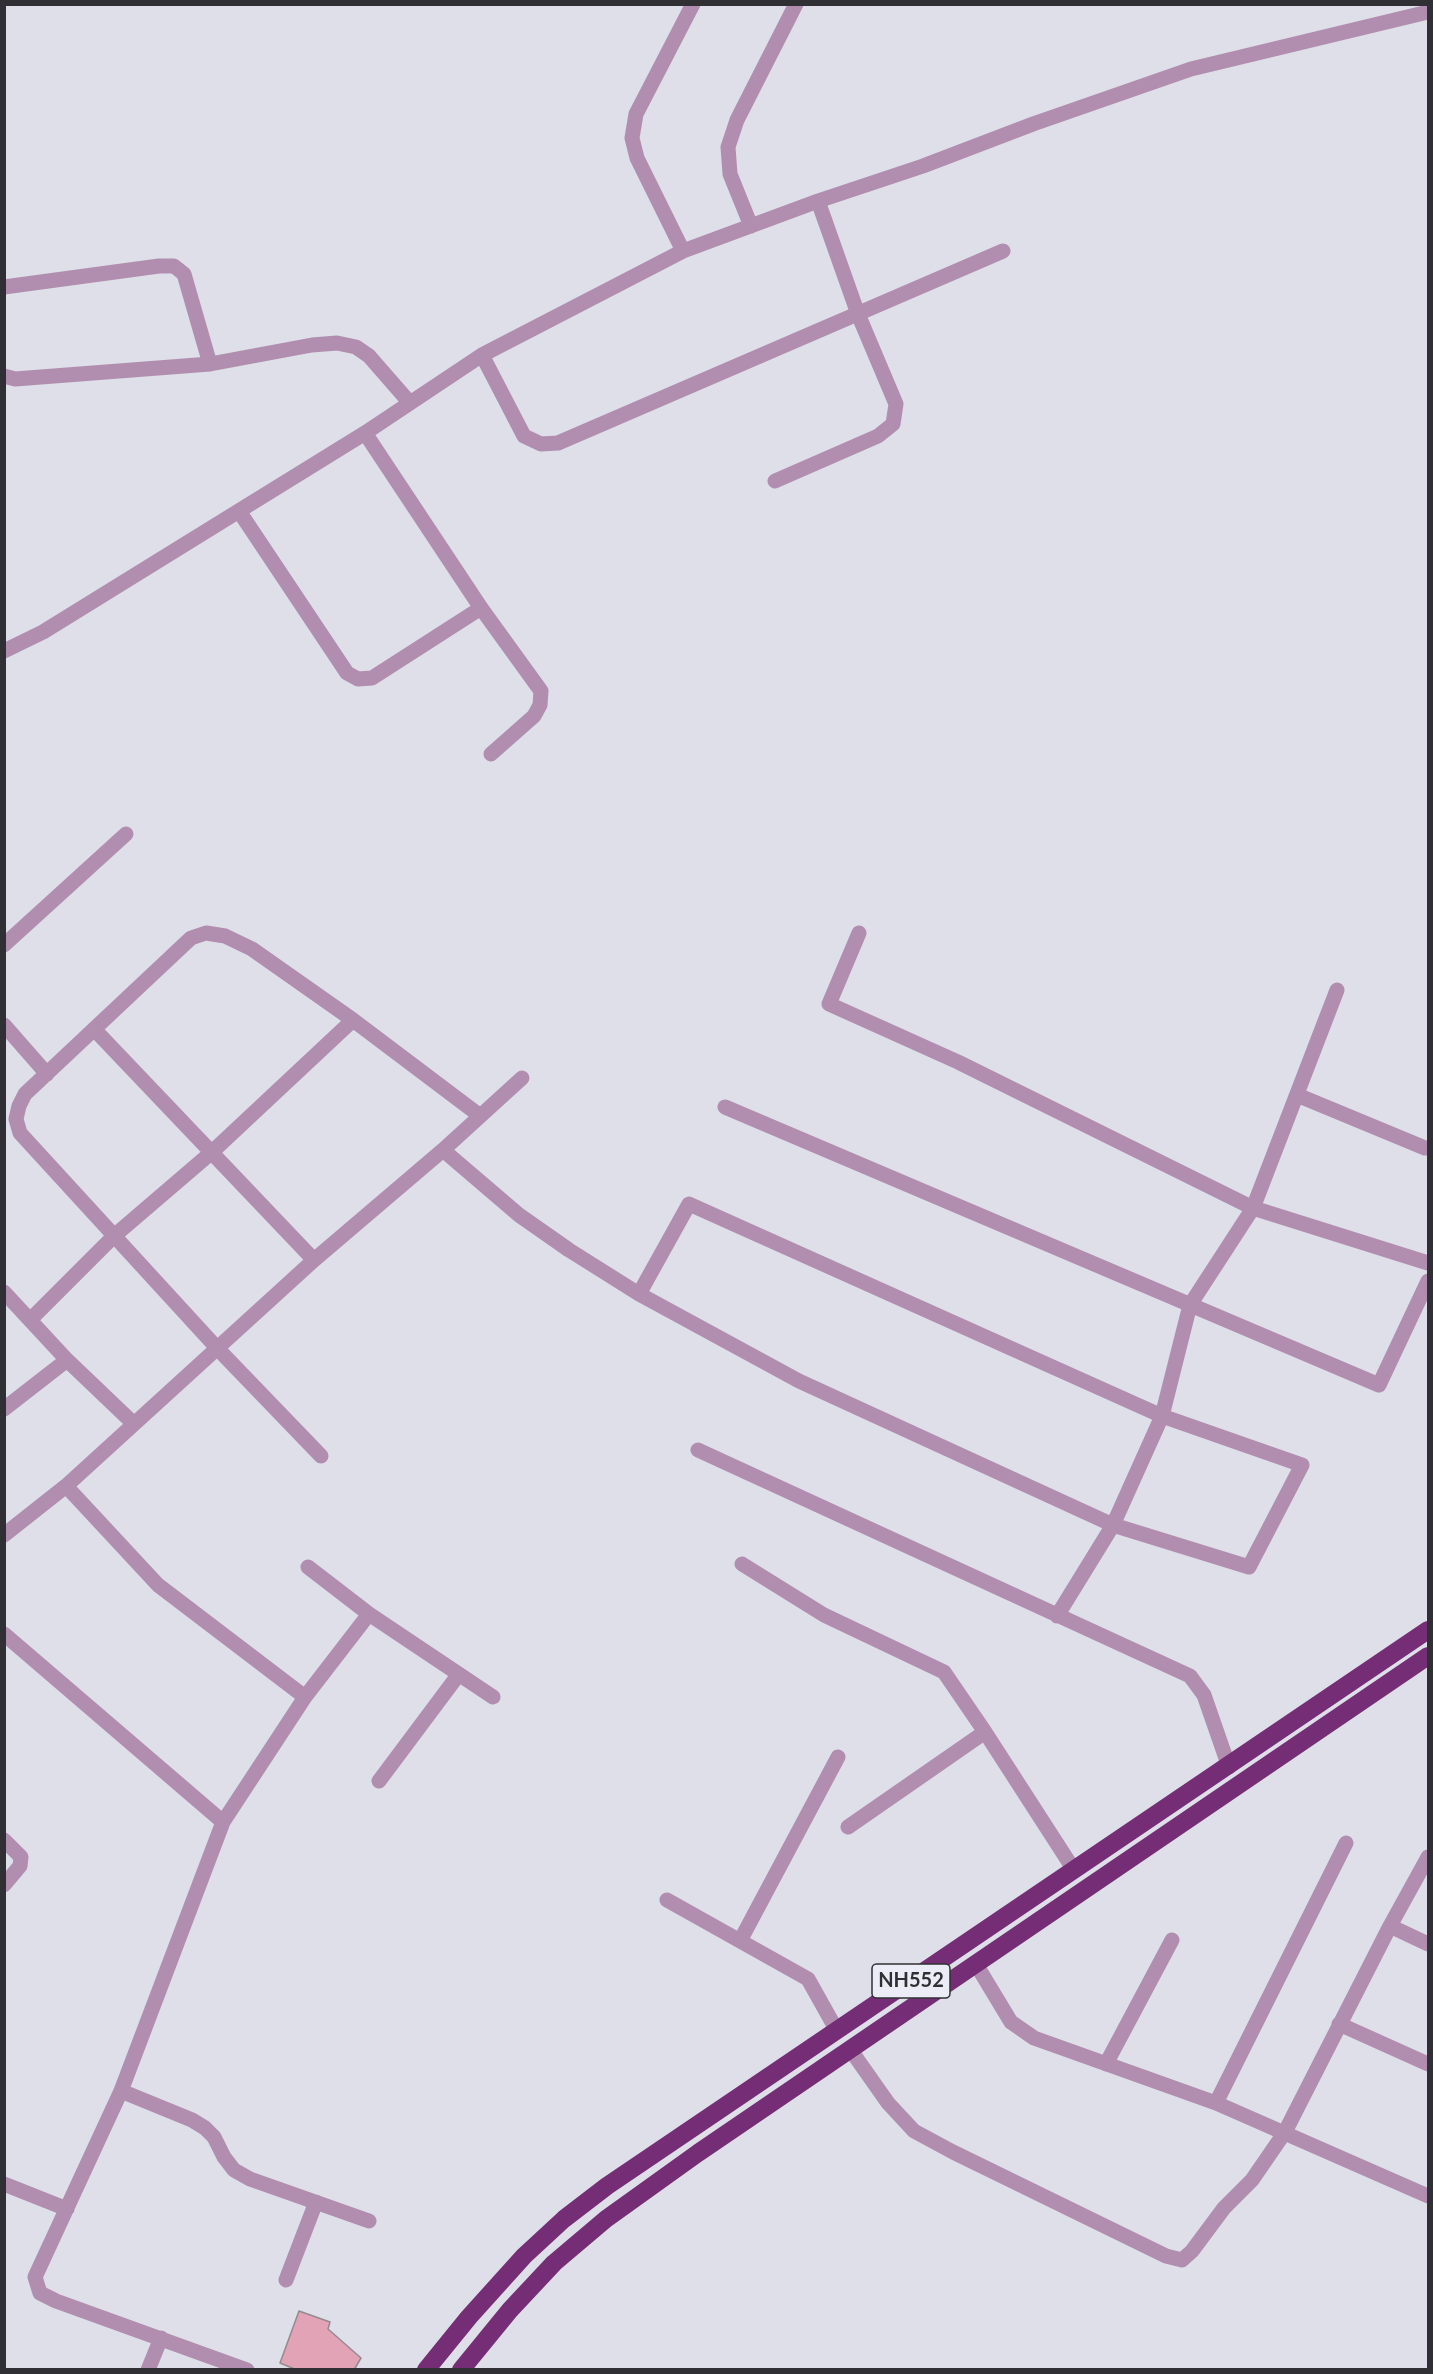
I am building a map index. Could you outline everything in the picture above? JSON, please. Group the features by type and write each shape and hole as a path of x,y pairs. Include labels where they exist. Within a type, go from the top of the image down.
{"highway":[{"name":"NH552","path":"426,2370 468,2317 524,2256 564,2219 607,2186 1229,1767 1428,1630"},
{"name":"NH552","path":"461,2370 510,2310 554,2263 606,2219 698,2152 1428,1656"}],"street":[{"path":"683,251 638,158 632,138 636,114 693,4"},
{"path":"751,226 730,174 728,147 737,120 796,4"},
{"path":"4,651 43,632 365,433 482,355 683,251 1191,69 1428,12"},
{"path":"775,481 878,436 893,424 896,404 858,314 818,201"},
{"path":"482,355 524,436 541,444 558,443 1003,251"},
{"path":"4,287 159,266 174,266 184,274 210,364"},
{"path":"4,376 15,379 210,364 312,345 337,343 356,347 369,357 410,403"},
{"path":"365,433 481,608 541,691 540,705 534,716 492,754"},
{"path":"239,511 347,673 358,680 372,678 481,608"},
{"path":"4,945 126,834"},
{"path":"321,1456 217,1348 20,1133 16,1119 19,1106 26,1094 191,938 206,933 225,936 252,949 353,1020 480,1115"},
{"path":"859,933 829,1004 968,1067 1253,1208 1428,1263"},
{"path":"1057,1616 1113,1525 1162,1416 1190,1305 1253,1208 1337,990"},
{"path":"30,1320 114,1236 212,1152 353,1020"},
{"path":"4,1025 47,1074"},
{"path":"94,1029 314,1260"},
{"path":"4,1535 66,1486 314,1260 443,1150 522,1078"},
{"path":"1297,1095 1425,1148"},
{"path":"725,1107 1379,1385 1428,1281"},
{"path":"443,1150 519,1215 639,1294 799,1381 1113,1525 1249,1567 1302,1466 1162,1416 689,1204 639,1294"},
{"path":"4,1292 67,1360 134,1424"},
{"path":"4,1409 67,1360"},
{"path":"698,1450 1190,1677 1204,1695 1229,1767"},
{"path":"66,1486 158,1585 305,1697"},
{"path":"742,1563 824,1615 944,1672 1074,1870"},
{"path":"308,1567 369,1614 493,1697"},
{"path":"247,2370 40,2293 34,2277 121,2091 223,1822 305,1697 369,1614"},
{"path":"4,1634 223,1822"},
{"path":"379,1781 459,1674"},
{"path":"848,1827 985,1732"},
{"path":"740,1941 838,1757"},
{"path":"4,1840 21,1857 20,1866 4,1886"},
{"path":"1216,2103 1346,1843"},
{"path":"850,2049 888,2103 914,2131 1145,2246 1166,2256 1182,2260 1192,2251 1224,2208 1252,2180 1285,2132 1339,2024 1428,1857"},
{"path":"668,1900 808,1979 836,2030"},
{"path":"1390,1926 1428,1944"},
{"path":"1106,2064 1172,1940"},
{"path":"976,1964 1011,2022 1034,2038 1216,2103 1428,2196"},
{"path":"1339,2024 1428,2064"},
{"path":"121,2091 205,2127 214,2137 224,2157 234,2170 250,2179 369,2221"},
{"path":"4,2184 67,2209"},
{"path":"286,2280 316,2202"},
{"path":"148,2370 161,2338"}],"building":[{"path":"299,2311 330,2322 328,2329 361,2358 354,2370 297,2370 280,2363"}]}
